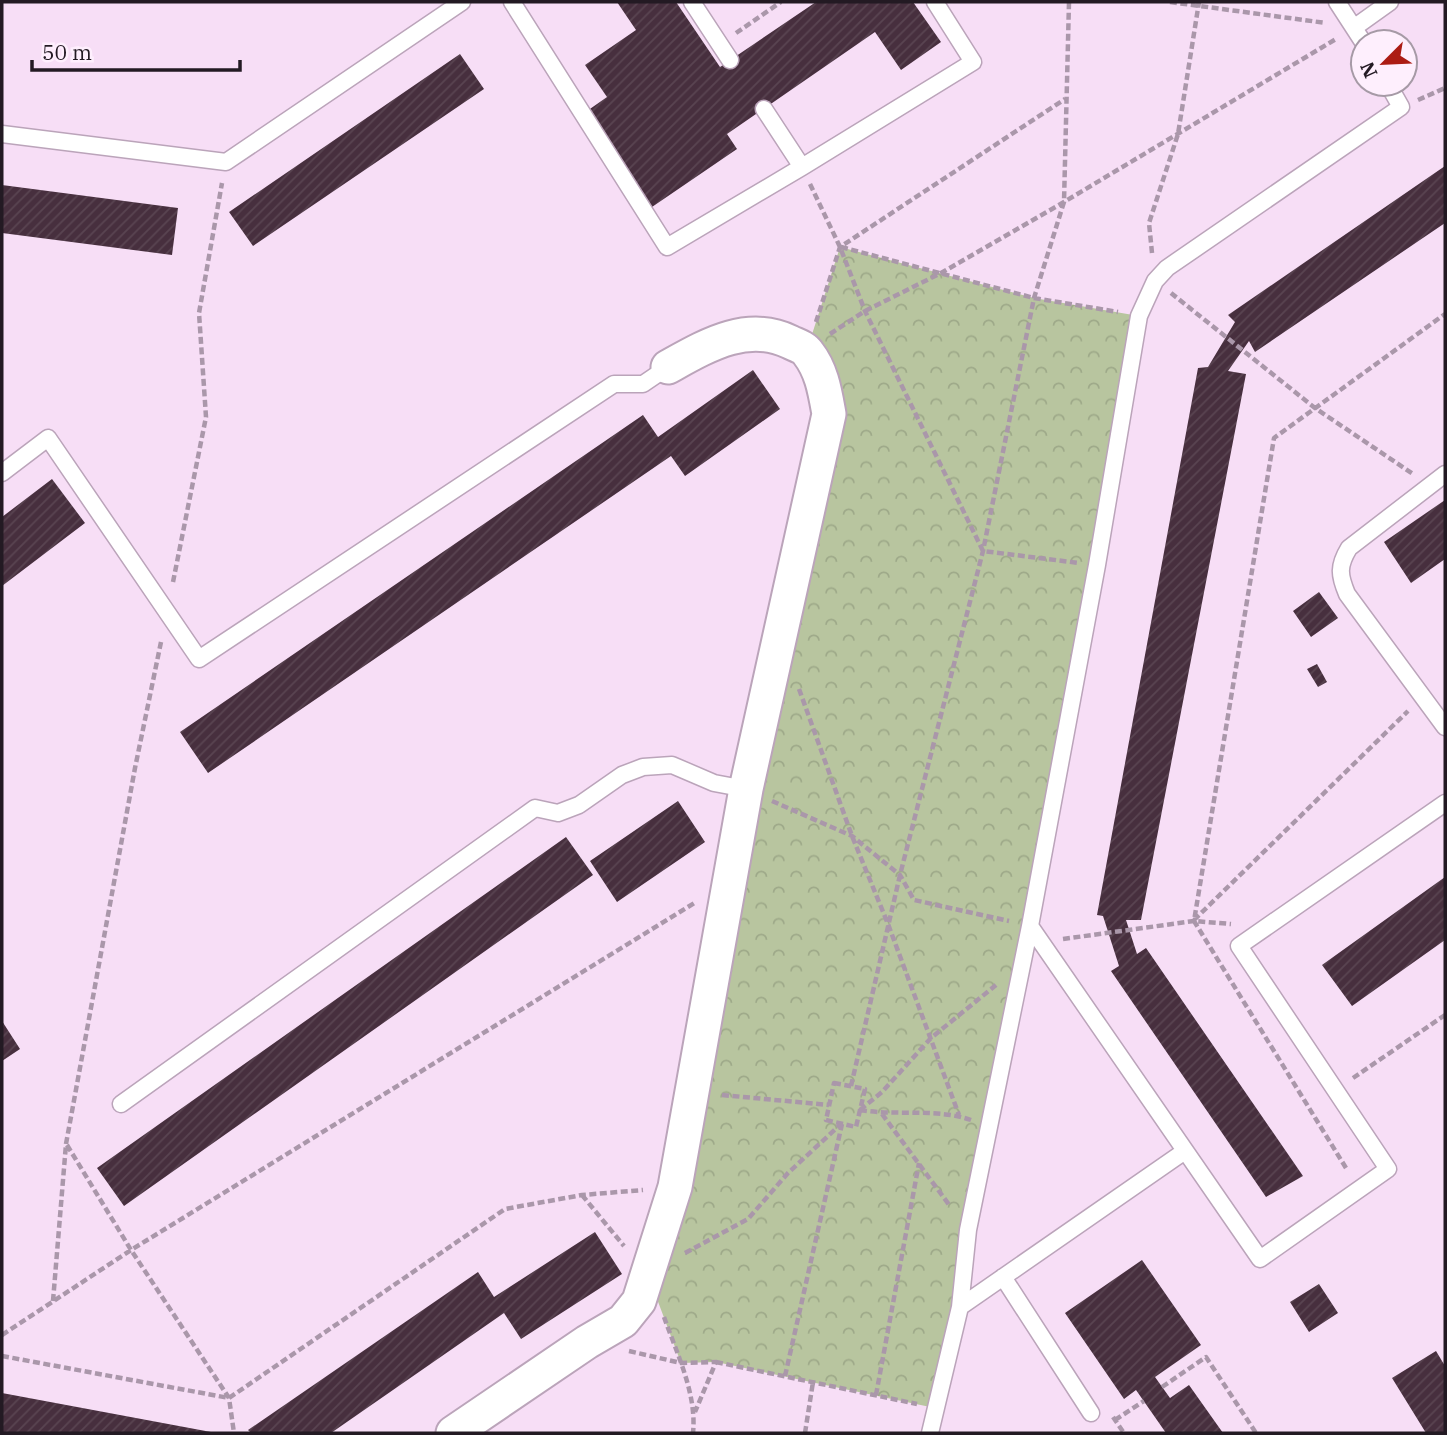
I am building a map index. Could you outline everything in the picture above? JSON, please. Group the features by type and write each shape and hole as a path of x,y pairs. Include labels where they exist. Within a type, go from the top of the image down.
{"street":[{"path":"453,1433 587,1342 623,1321 639,1301 675,1187 746,789 829,414 823,379 807,350 773,334 734,335 699,349 668,367"}],"lane":[{"path":"2,134 226,162 462,2"},
{"path":"512,2 667,247 973,62 935,2"},
{"path":"692,2 730,60"},
{"path":"1337,2 1354,28"},
{"path":"1366,28 1390,2"},
{"path":"930,1433 960,1307 968,1230 1030,926 1097,565 1139,316 1155,281 1183,256 1401,107 1396,98"},
{"path":"764,108 802,167"},
{"path":"2,473 48,438 199,659 614,384 643,384 668,367"},
{"path":"1445,474 1349,548 1341,562 1339,575 1347,594 1445,727"},
{"path":"121,1104 535,808 558,813 579,805 622,775 643,767 672,765 714,783 746,789"},
{"path":"1030,926 1260,1259 1388,1169 1239,946 1445,803"},
{"path":"960,1307 1185,1151"},
{"path":"1003,1278 1091,1413"}],"path":[{"path":"719,43 781,2"},
{"path":"851,1086 888,923 983,551 1034,299 1065,202 1069,2"},
{"path":"1170,2 1199,4 1349,33"},
{"path":"1199,4 1178,134 1149,223 1155,281 1315,408 1430,485"},
{"path":"807,350 865,311 941,273 1178,134 1349,40"},
{"path":"807,350 840,247 1066,99"},
{"path":"53,1301 66,1144 135,768 206,417 199,313 226,162"},
{"path":"802,167 840,247 865,311 983,551"},
{"path":"840,247 1034,299 1139,316"},
{"path":"1346,1168 1194,921 1274,438 1445,314"},
{"path":"983,551 1097,565"},
{"path":"797,683 852,836 888,923 959,1115"},
{"path":"1194,921 1424,696"},
{"path":"746,789 852,836 900,875 914,900 1030,926"},
{"path":"2,1335 131,1250 730,881"},
{"path":"1040,942 1194,921 1267,927"},
{"path":"860,1110 882,1092 931,1038 1022,964"},
{"path":"1353,1078 1445,1015"},
{"path":"1345,1067 1360,1089"},
{"path":"834,1083 865,1089 856,1127 826,1120 829,1105 834,1083"},
{"path":"692,1092 829,1105"},
{"path":"860,1110 883,1114 959,1115 989,1125"},
{"path":"883,1114 968,1230"},
{"path":"648,1275 748,1219 788,1173 842,1124"},
{"path":"785,1376 842,1124"},
{"path":"66,1144 131,1250 229,1398 234,1433"},
{"path":"876,1395 919,1163"},
{"path":"2,1356 229,1398 505,1209 582,1195 675,1187"},
{"path":"582,1195 648,1275 681,1363 695,1413"},
{"path":"587,1342 681,1363 716,1362 935,1408"},
{"path":"1162,1387 1206,1357 1256,1433"},
{"path":"693,1433 695,1413 716,1362"},
{"path":"805,1433 813,1382"},
{"path":"1125,1433 1115,1420 1144,1401"}],"green space":[{"path":"840,247 1034,298 1139,316 935,1408 716,1362 681,1363 648,1275 829,414 807,350"}],"building":[{"path":"617,2 676,2 720,67 816,2 913,2 941,42 901,70 875,32 727,134 737,149 652,207 587,111 607,97 585,65 636,30"},
{"path":"460,54 484,89 253,246 229,212"},
{"path":"1445,166 1445,223 1255,352 1249,341 1228,371 1246,374 1141,920 1126,920 1137,954 1146,948 1303,1176 1266,1197 1111,971 1119,966 1103,916 1097,915 1198,368 1208,367 1235,322 1228,315"},
{"path":"2,185 178,208 172,255 2,233"},
{"path":"753,370 780,409 685,476 671,456 208,773 180,732 643,415 658,437"},
{"path":"52,479 85,523 2,586 2,517"},
{"path":"1445,500 1445,559 1411,583 1384,542"},
{"path":"1319,592 1338,618 1311,637 1293,611"},
{"path":"1317,664 1327,682 1318,687 1307,669"},
{"path":"678,801 705,842 617,902 590,861"},
{"path":"566,837 593,875 124,1206 97,1168"},
{"path":"1445,877 1445,940 1352,1006 1322,965"},
{"path":"2,1021 20,1049 2,1061"},
{"path":"595,1232 622,1274 521,1339 504,1313 331,1433 251,1433 248,1430 478,1272 494,1297"},
{"path":"1142,1260 1201,1345 1155,1377 1170,1398 1189,1385 1223,1433 1166,1433 1136,1390 1124,1399 1065,1313"},
{"path":"1319,1284 1338,1313 1309,1332 1290,1302"},
{"path":"1436,1351 1445,1366 1445,1433 1426,1433 1392,1378"},
{"path":"2,1393 211,1432 211,1433 2,1433"}]}
